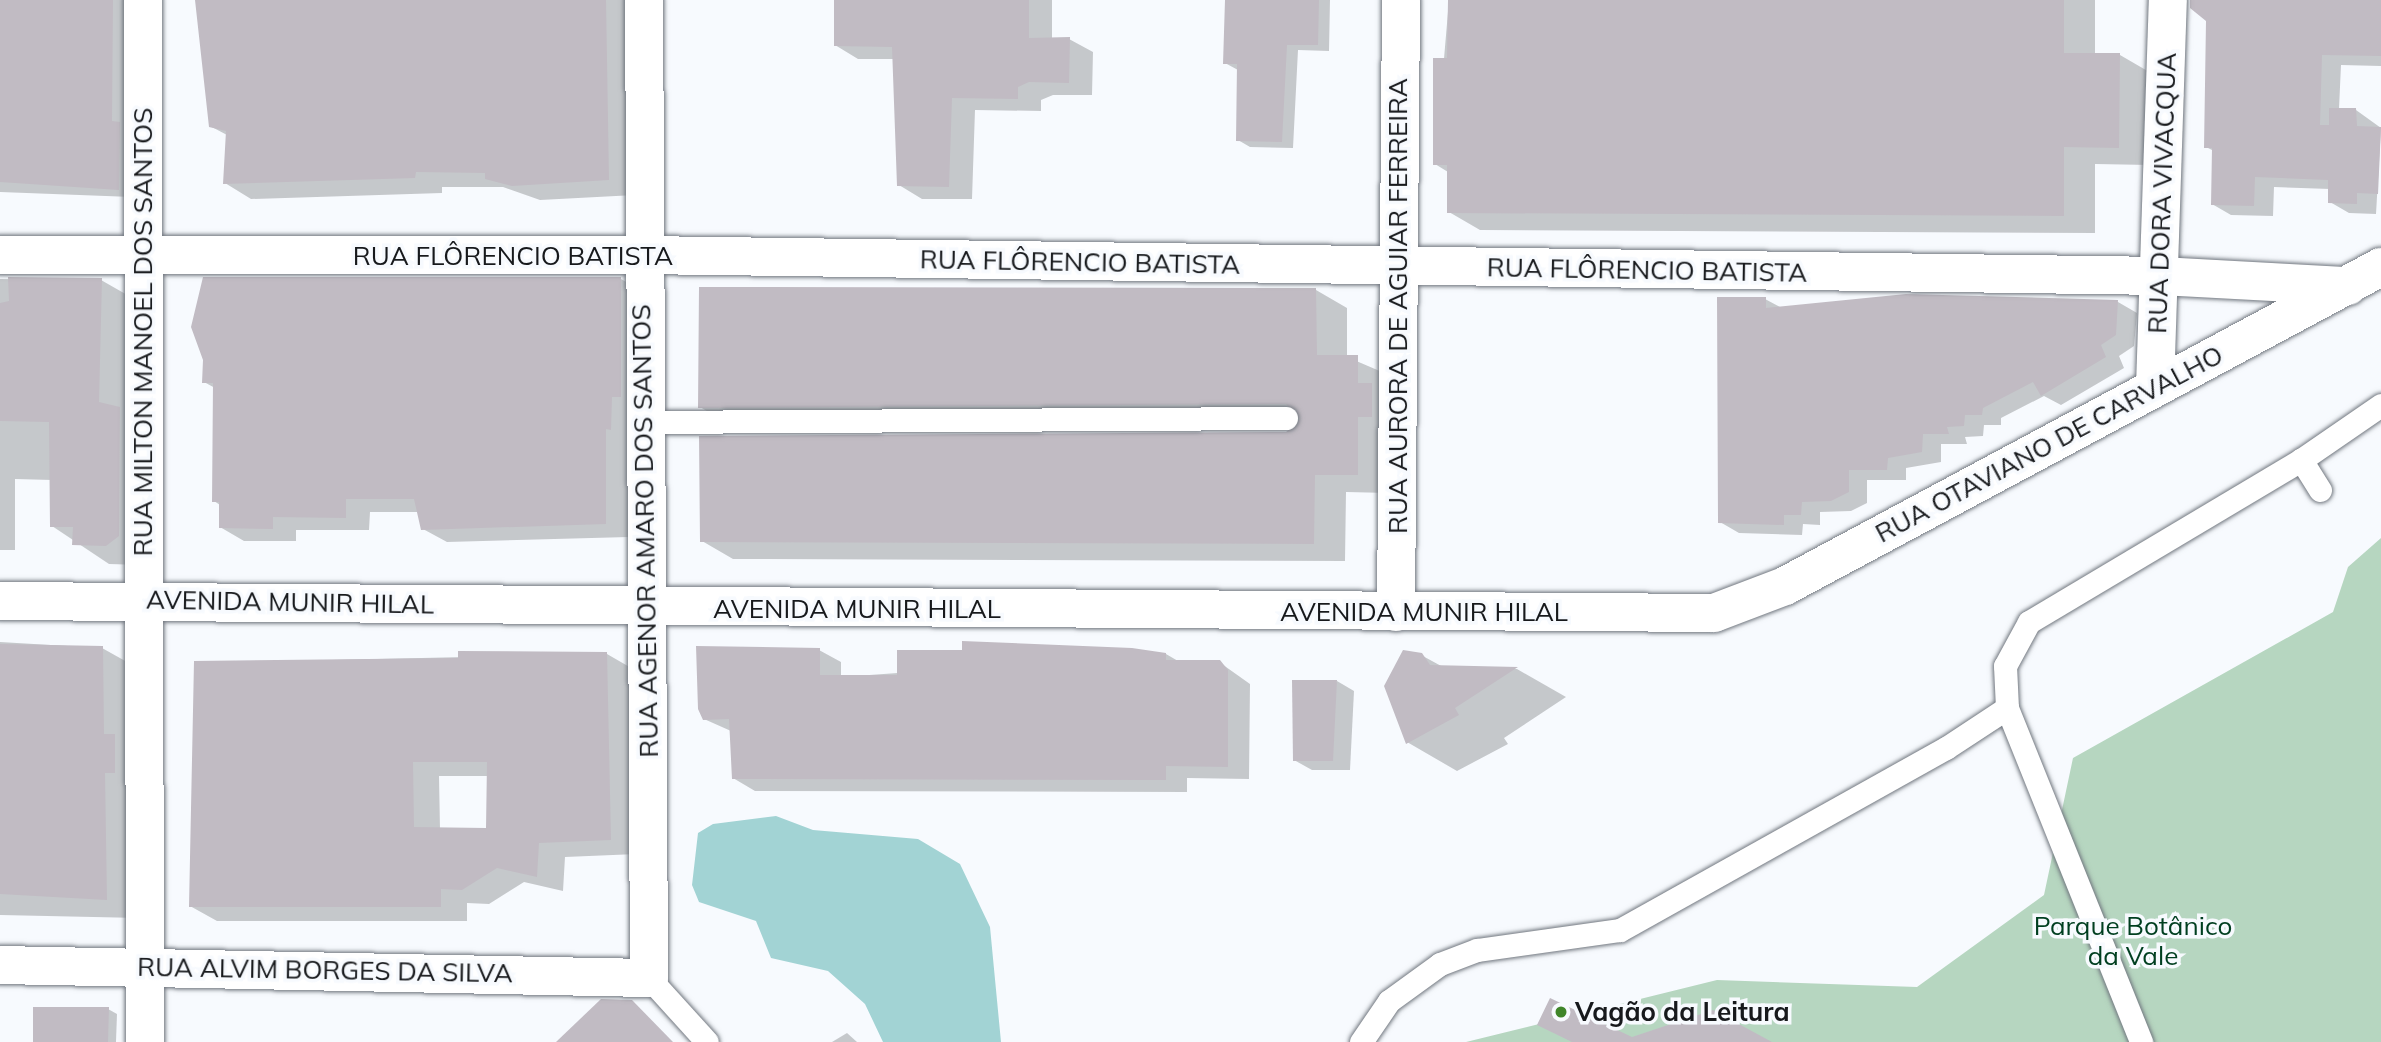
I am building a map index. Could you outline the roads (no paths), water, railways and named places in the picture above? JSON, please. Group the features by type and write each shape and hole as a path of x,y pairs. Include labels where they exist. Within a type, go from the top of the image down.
{"street":[{"name":"RUA MILTON MANOEL DOS SANTOS","path":"143,0 141,256 145,1042"},
{"name":"RUA AGENOR AMARO DOS SANTOS","path":"644,0 642,256 649,978"},
{"name":"RUA AURORA DE AGUIAR FERREIRA","path":"1396,612 1401,0"},
{"name":"RUA DORA VIVACQUA","path":"2155,387 2161,276 2168,0"},
{"name":"RUA FLÔRENCIO BATISTA","path":"0,255 642,256 1398,268 2365,277"},
{"name":"RUA OTAVIANO DE CARVALHO","path":"1714,612 1785,586 2365,277"},
{"name":"AVENIDA MUNIR HILAL","path":"0,601 143,598 646,607 1714,612"},
{"name":"RUA ALVIM BORGES DA SILVA","path":"0,965 144,965 649,978"}],"lane":[{"path":"2141,1042 2007,708 2005,666 2029,622 2301,460 2381,405"},
{"path":"644,422 1286,418"},
{"path":"2301,460 2320,490"},
{"path":"1361,1042 1389,1001 1440,964 1477,950 1620,930 2007,708"},
{"path":"649,978 707,1042"}],"water":[{"path":"776,816 813,830 918,839 960,864 990,927 1001,1042 883,1042 865,1004 828,971 771,958 756,921 699,902 692,885 698,833 713,824"}],"place":[{"name":"Vagão da Leitura","path":"1561,1012"}],"park label":[{"name":"Parque Botânico da Vale","path":"2133,941"}]}
